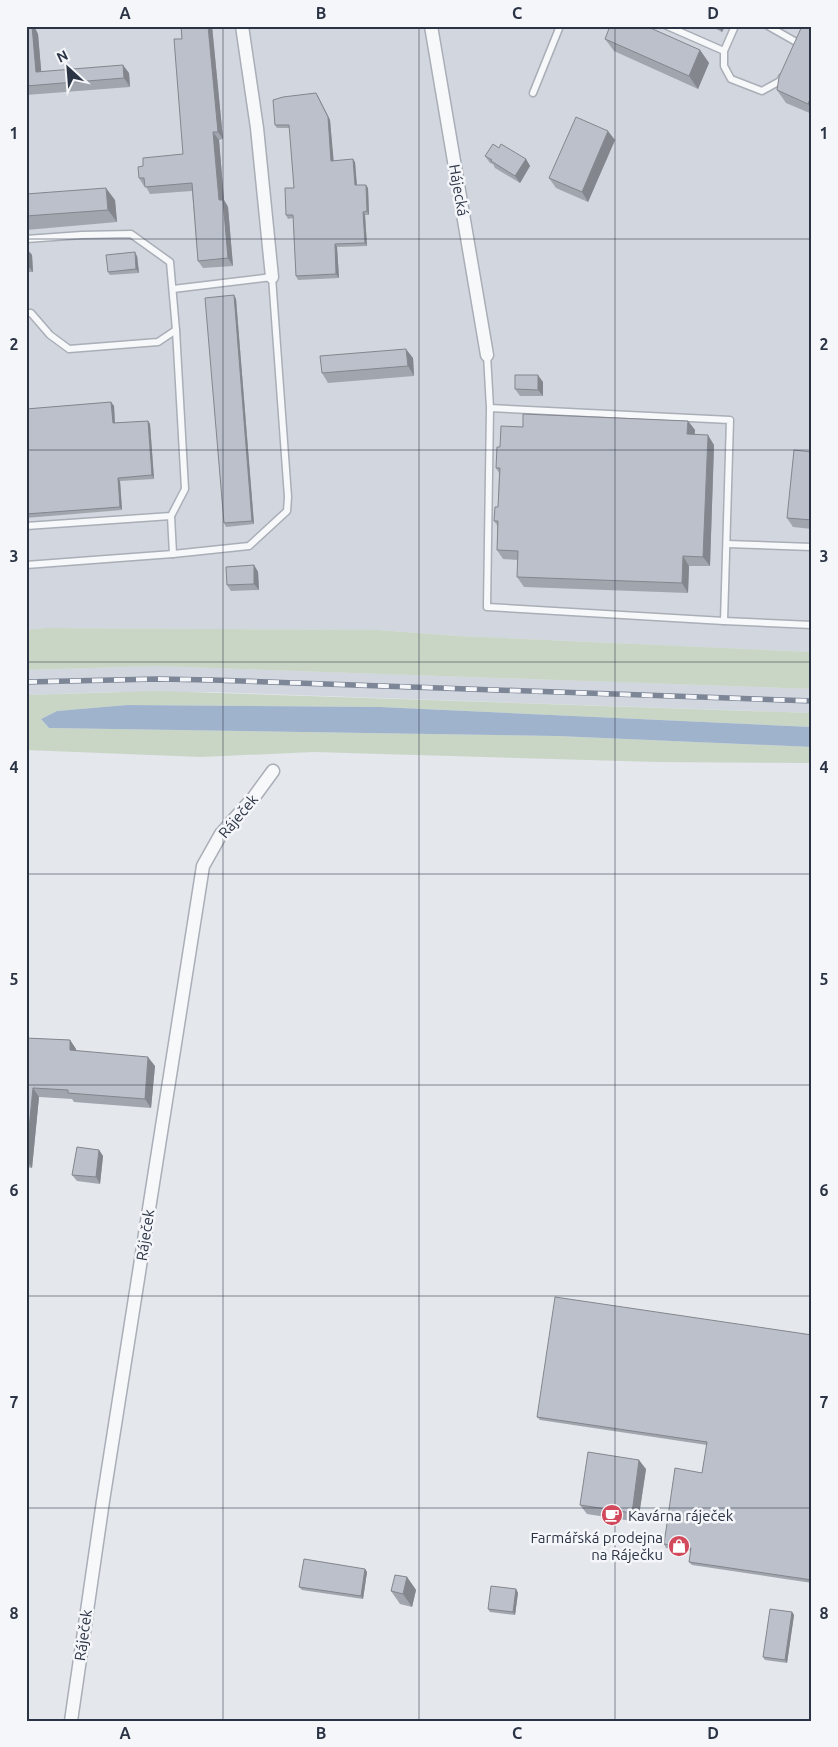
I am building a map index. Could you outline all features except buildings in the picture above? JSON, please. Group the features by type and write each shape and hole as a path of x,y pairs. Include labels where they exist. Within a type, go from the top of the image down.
{"street":[{"path":"242,26 257,128 272,277"},
{"name":"Hájecká","path":"431,26 486,355"},
{"name":"Ráječek","path":"70,1721 203,866 221,834 254,797 273,771"}],"lane":[{"path":"533,93 560,26"},
{"path":"667,26 724,51"},
{"path":"735,26 724,51 724,66 731,79 762,91 780,81 784,74"},
{"path":"768,26 798,44"},
{"path":"794,51 802,35"},
{"path":"26,239 131,234 170,262 176,330 185,489 171,516 173,554"},
{"path":"26,564 173,554 249,546 287,511 288,497 272,277 173,289"},
{"path":"26,313 32,313 50,335 69,349 158,342 176,330"},
{"path":"486,355 490,408 487,607 812,625"},
{"path":"490,408 730,420 724,621"},
{"path":"26,526 171,516"},
{"path":"727,544 812,547"}],"shaded area":[{"path":"26,26 812,26 812,652 458,636 379,630 45,628 26,630"},
{"path":"157,666 812,689 812,713 211,692 112,692 26,695 26,670"}],"green space":[{"path":"45,628 379,630 458,636 812,652 812,689 157,666 26,670 26,630"},
{"path":"157,691 812,713 812,727 380,707 127,705 57,711 41,719 49,728 557,736 812,747 812,763 658,762 314,752 201,757 26,750 26,695"}],"water":[{"path":"127,705 380,707 812,727 812,747 557,736 49,728 41,719 57,711"}],"railway":[{"path":"26,682 157,679 212,680 812,701"}],"place":[{"name":"Kavárna ráječek","path":"612,1515"},
{"name":"Farmářská prodejna na Ráječku","path":"679,1546"}]}
